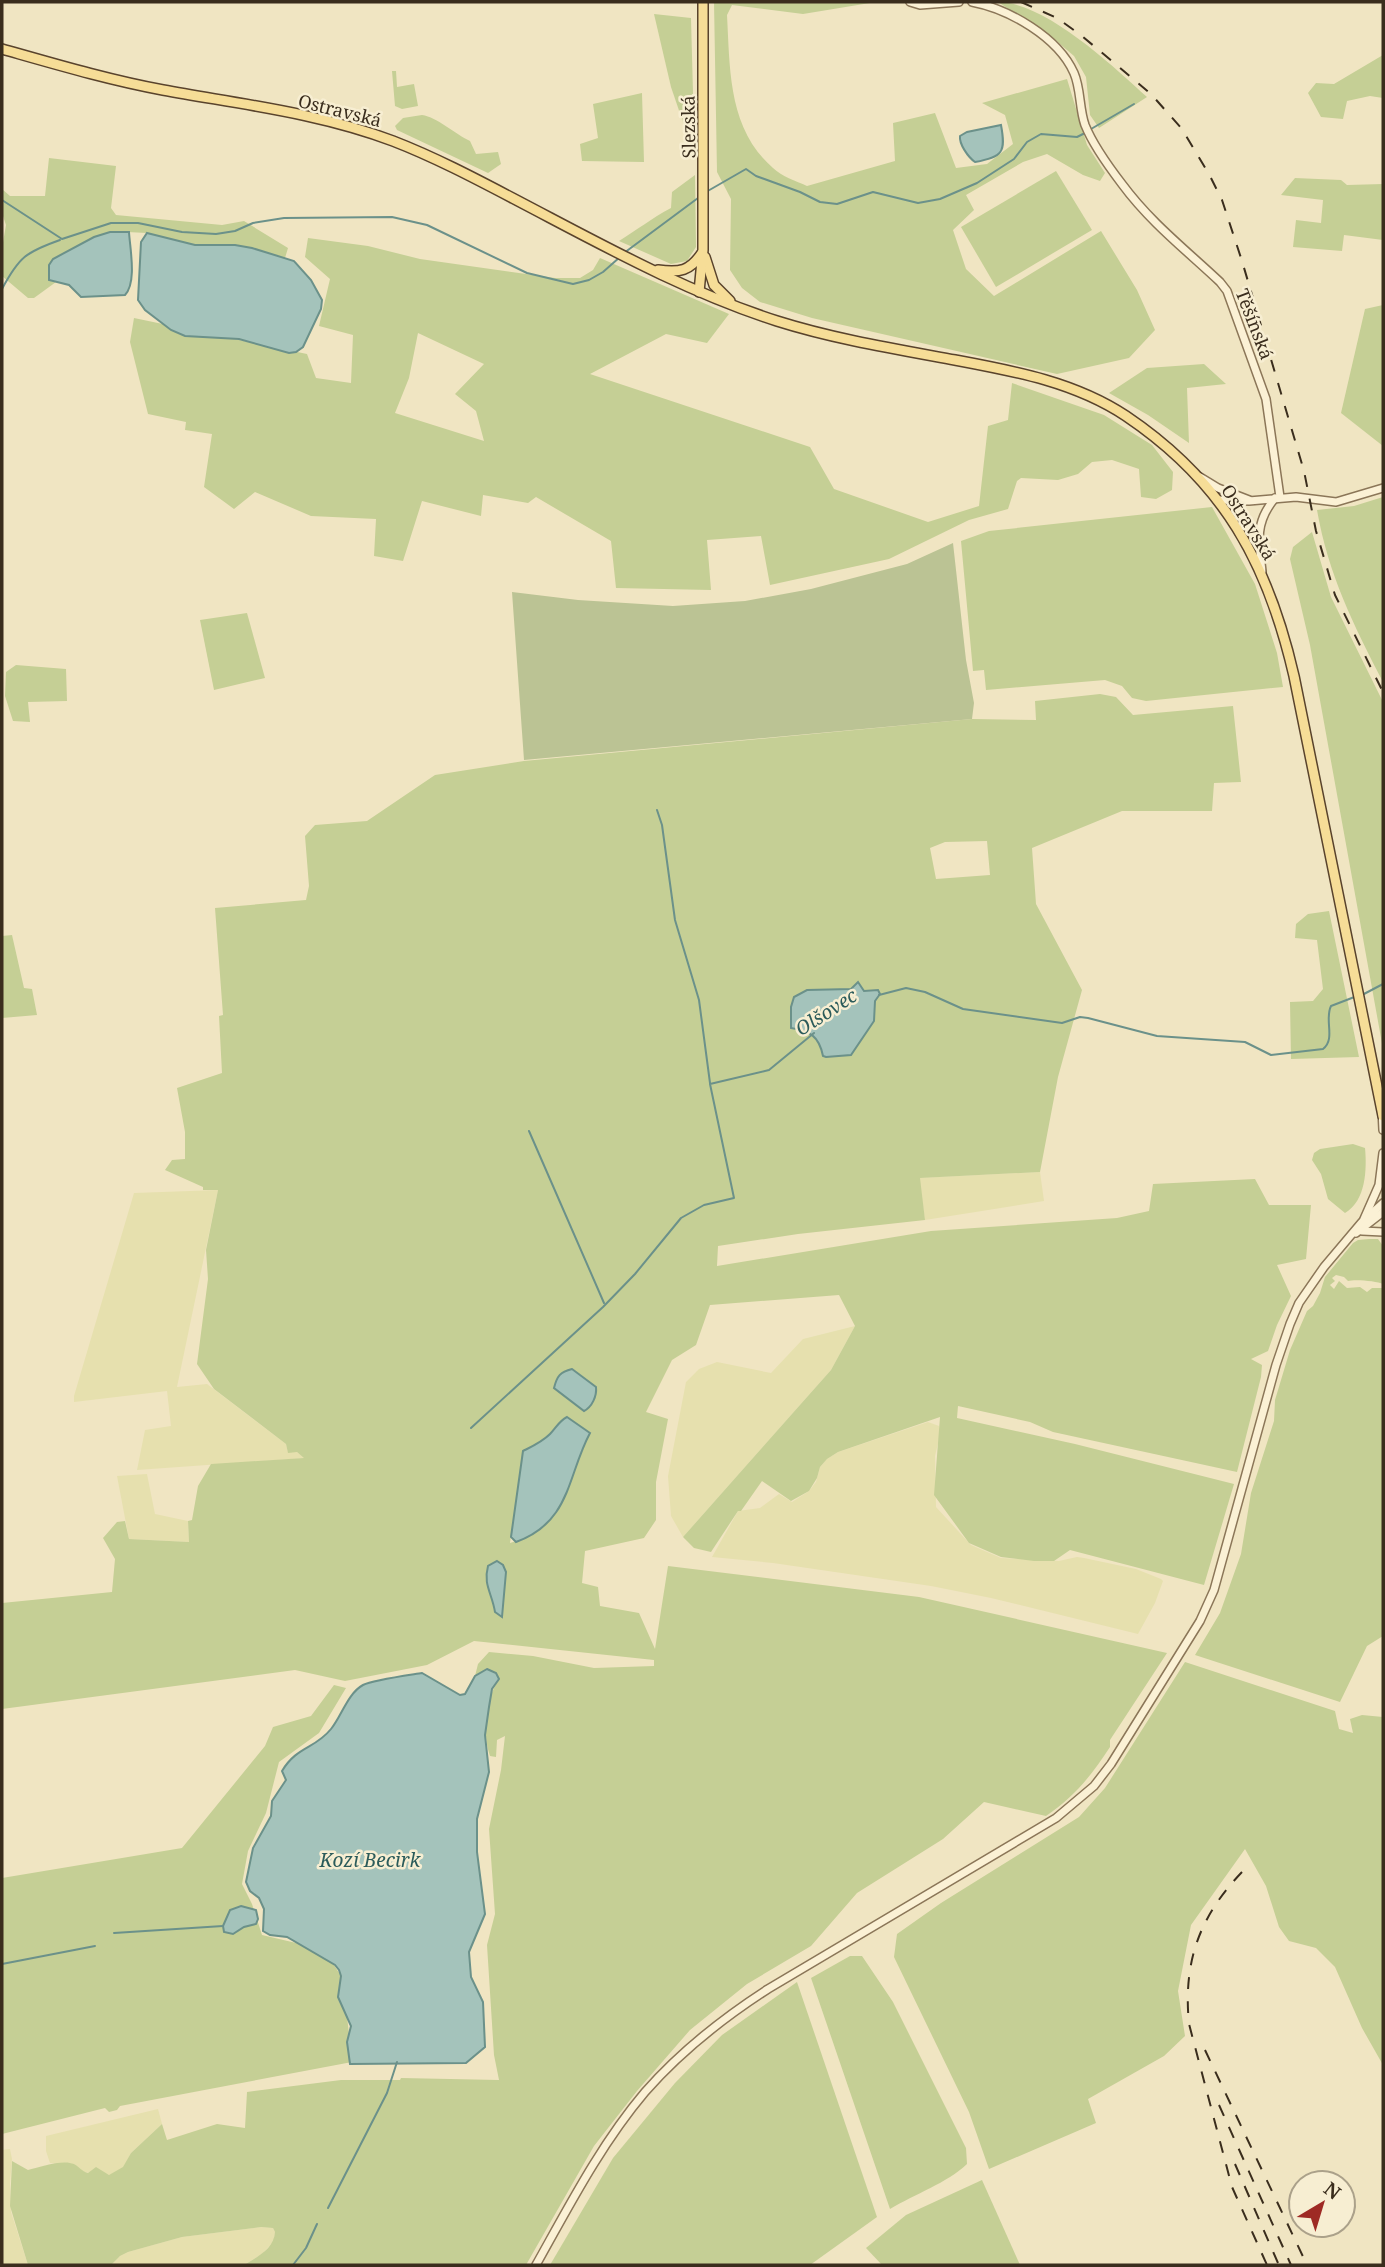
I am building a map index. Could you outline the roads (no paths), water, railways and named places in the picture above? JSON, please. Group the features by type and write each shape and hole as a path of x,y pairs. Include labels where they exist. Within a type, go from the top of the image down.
{"main road":[{"name":"Slezská","path":"699,292 704,251 703,2"},
{"name":"Ostravská","path":"2,49 100,76 317,119 391,140 473,178 646,268 737,307 780,322 838,337 1009,370 1071,388 1108,404 1128,417 1199,476 1219,500 1262,570 1279,616 1290,658 1382,1111"},
{"path":"646,268 681,272 694,265 704,251"},
{"path":"704,251 714,285 737,307"}],"street":[{"path":"910,2 920,5 959,2"},
{"name":"Těšínská","path":"972,2 993,6 1032,27 1066,60 1078,85 1086,127 1121,183 1182,250 1227,291 1266,399 1278,497"},
{"path":"1199,476 1218,488 1250,501"},
{"path":"1219,500 1250,501 1278,497 1336,502 1383,488"},
{"path":"1262,570 1259,547 1261,523 1263,515 1278,497"},
{"path":"1382,1111 1383,1130"},
{"path":"1362,1222 1379,1185 1383,1153"},
{"path":"536,2265 602,2151 623,2121 646,2092 703,2036 732,2012 768,1989 1056,1818 1094,1786 1111,1764 1208,1604 1233,1528 1282,1344 1299,1303 1338,1250 1383,1203"},
{"path":"1350,1238 1383,1212"},
{"path":"1358,1232 1383,1232"}],"water":[{"path":"1001,125 1003,141 1000,152 992,158 975,162 964,150 960,136"},
{"path":"110,232 129,232 132,274 125,295 81,297 69,285 49,280 49,265 53,259 94,237"},
{"path":"147,233 195,245 235,245 252,248 294,261 311,280 322,300 321,309 303,347 289,353 239,339 185,336 171,330 145,310 138,300 141,242"},
{"path":"858,982 864,991 878,990 880,994 875,1001 874,1021 851,1055 823,1056 813,1036 791,1028 794,997 807,990 851,989"},
{"path":"572,1369 596,1387 593,1401 584,1411 554,1388 560,1375"},
{"path":"567,1417 590,1433 565,1496 548,1523 516,1542 511,1537 523,1451 544,1439"},
{"path":"497,1561 503,1565 506,1572 502,1617 495,1612 487,1579 488,1566"},
{"name":"Kozí Becirk","path":"487,1669 496,1673 499,1679 492,1689 489,1707 485,1735 489,1772 477,1819 477,1852 485,1914 469,1952 471,1977 483,2002 485,2047 466,2063 350,2064 347,2042 351,2026 338,1997 341,1976 339,1970 287,1937 270,1935 263,1931 264,1909 246,1882 253,1848 271,1816 272,1801 286,1780 282,1771 300,1752 325,1736 349,1699 363,1685 422,1673 460,1695 465,1694 475,1676"},
{"path":"241,1906 256,1910 256,1924 233,1934 224,1932 223,1926 230,1910"}],"waterway":[{"path":"1091,129 1134,104"},
{"path":"706,192 746,169 756,176 820,202 837,204 873,192 918,203 940,199 977,183 1014,159 1027,142 1041,134 1077,137 1087,132"},
{"path":"624,253 698,198"},
{"path":"2,200 62,239 111,223 138,223 182,232 216,234 235,231 253,223 284,218 392,217 427,225 527,273 573,284 589,280 603,272 620,257"},
{"path":"2,289 13,270 25,257 60,240"},
{"path":"657,810 662,825 675,920 699,1000 710,1083"},
{"name":"Olšovec","path":"1362,995 1383,984"},
{"name":"Olšovec","path":"879,995 906,988 925,992 963,1009 1062,1023 1080,1017 1088,1018 1157,1036 1245,1042 1271,1055 1323,1049 1329,1040 1331,1006 1357,996"},
{"name":"Olšovec","path":"471,1428 603,1307 635,1274 681,1218 704,1205 734,1198 710,1084 769,1070 814,1033"},
{"path":"529,1131 604,1303"},
{"path":"114,1933 223,1926"},
{"path":"2,1964 95,1946"},
{"path":"328,2208 387,2093 397,2062"},
{"path":"293,2265 306,2248 317,2224"}],"railway":[{"path":"179,2 222,2"},
{"path":"1021,2 1057,18 1151,94 1182,129 1210,176 1222,200 1242,261 1304,471 1316,531 1335,595 1383,692"},
{"path":"1242,1872 1215,1906 1197,1942 1189,1980 1189,2024 1232,2187 1267,2265"},
{"path":"1205,2050 1307,2265"},
{"path":"1219,2105 1291,2265"},
{"path":"1235,2164 1278,2263"}]}
